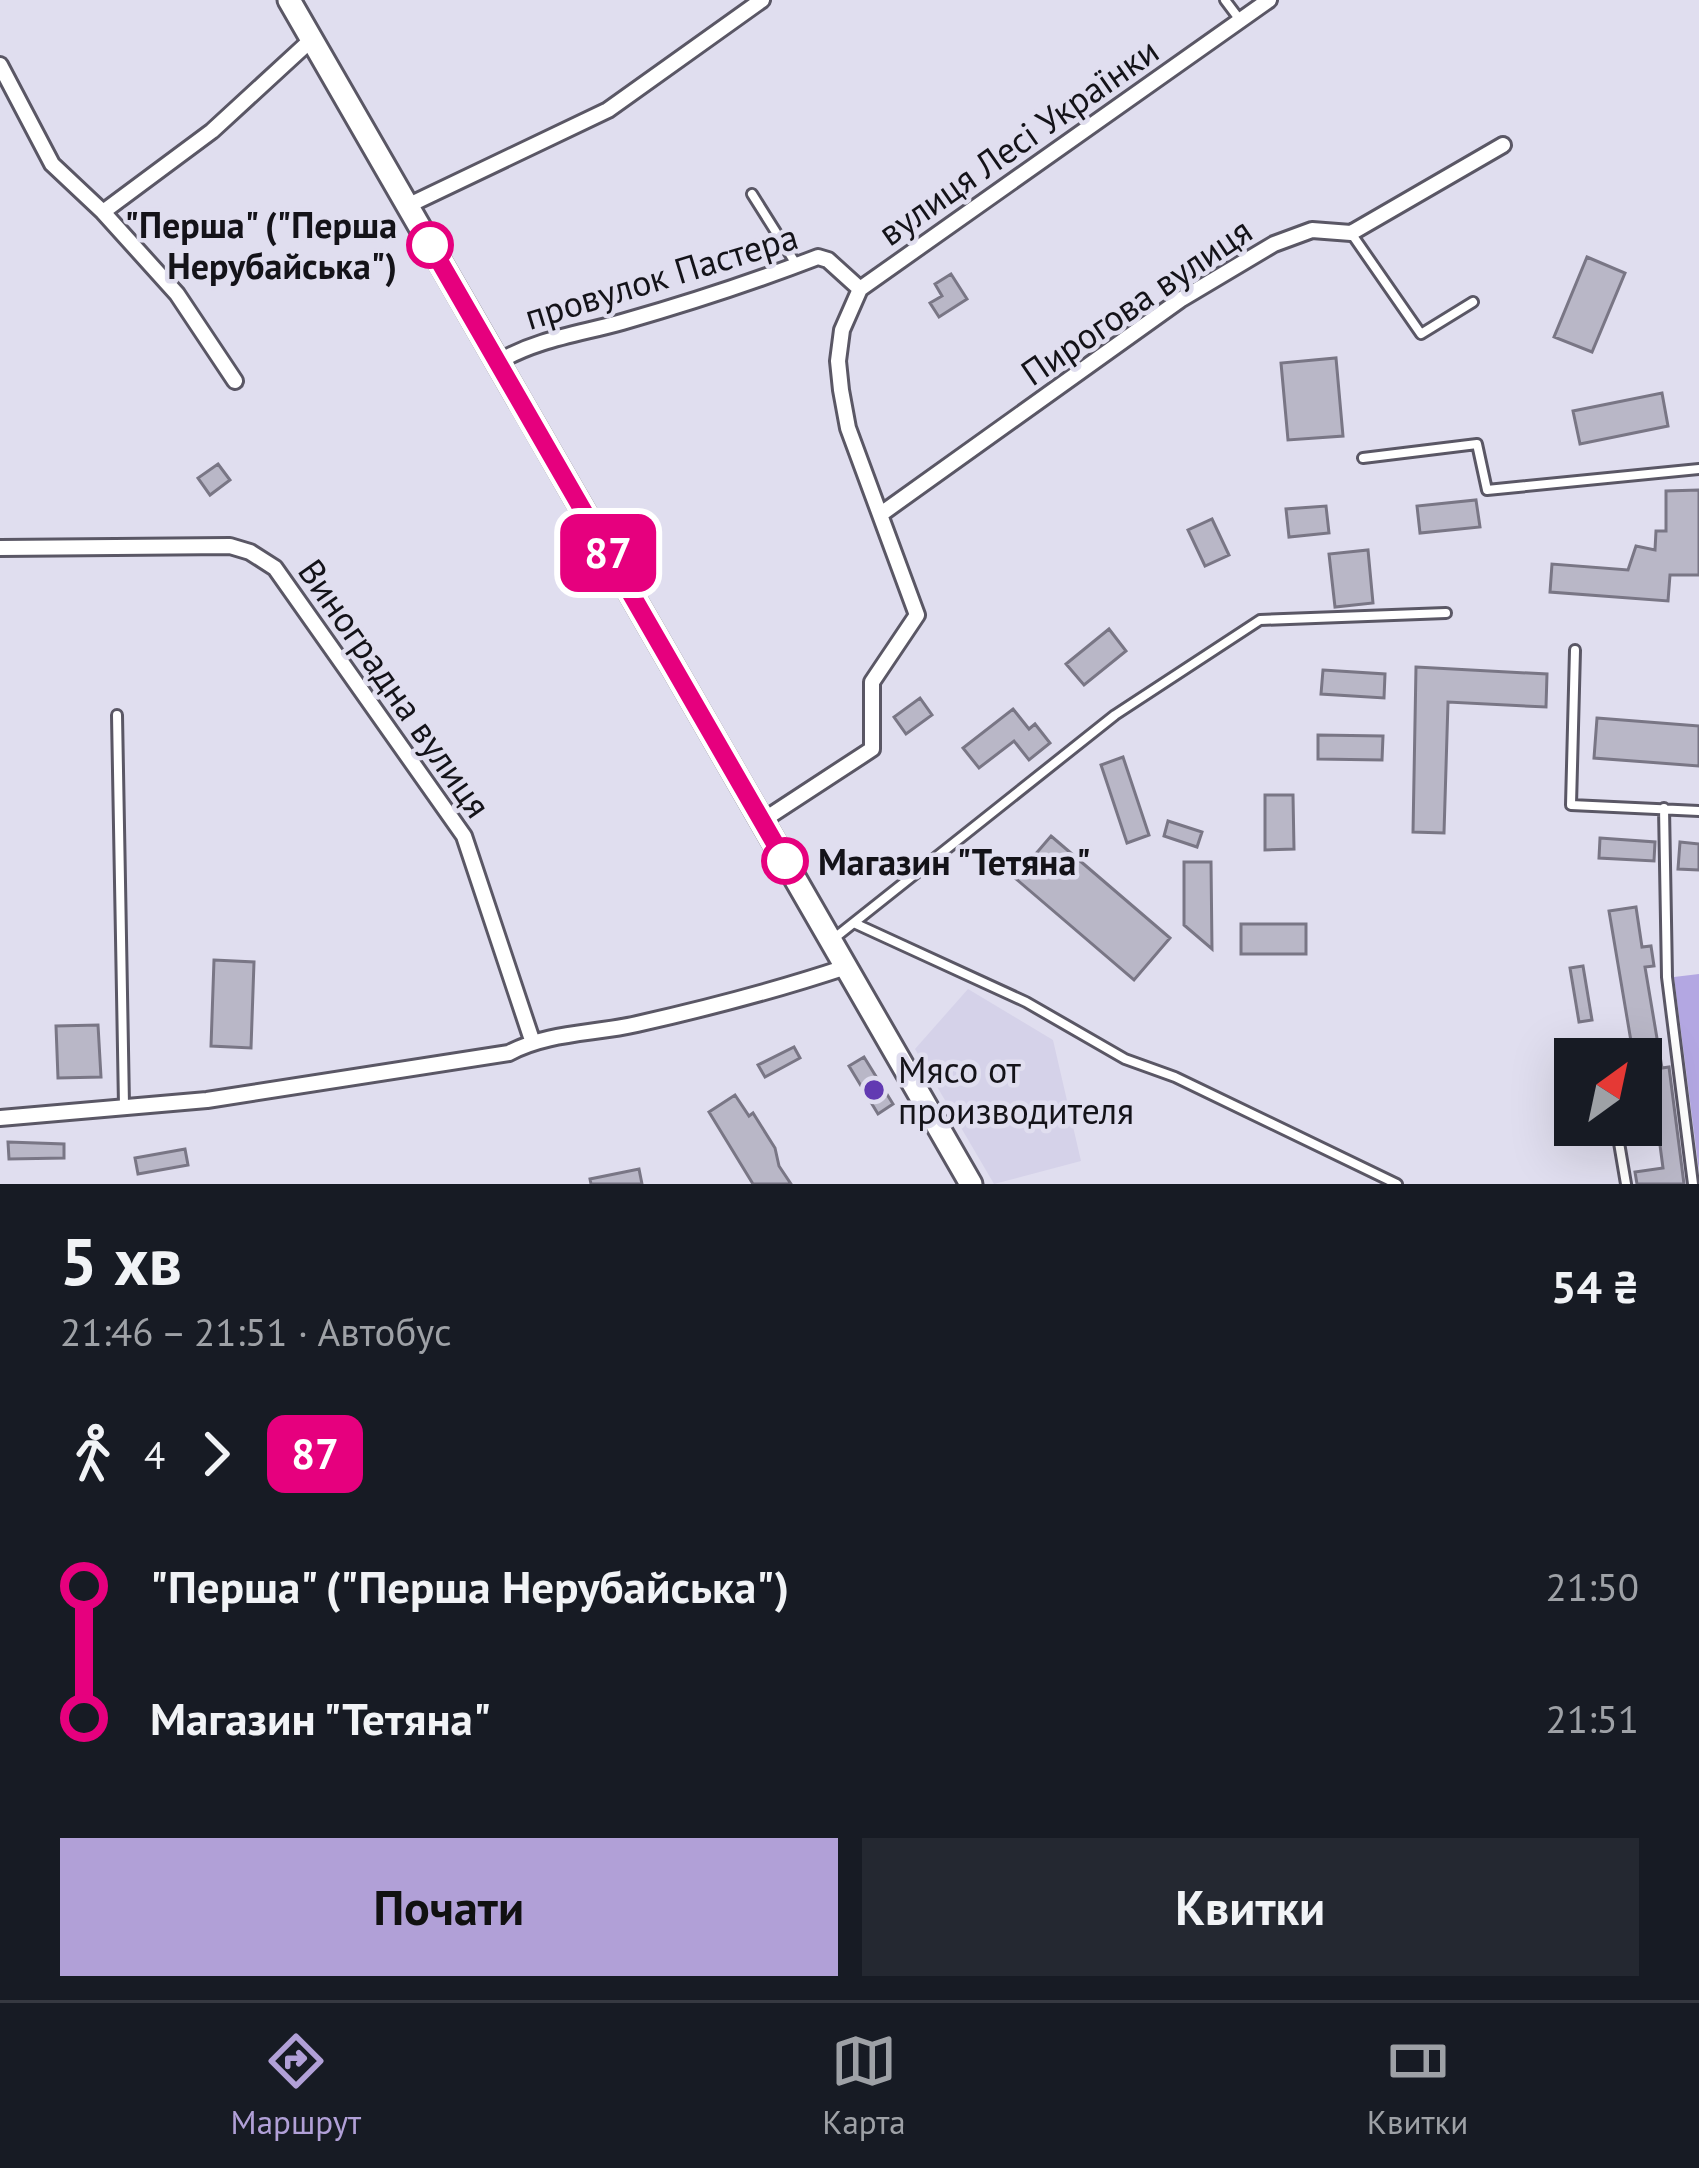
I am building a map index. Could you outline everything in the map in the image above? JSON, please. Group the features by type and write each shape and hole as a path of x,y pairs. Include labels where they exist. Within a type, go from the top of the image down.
{"street":[{"path":"289,0 971,1184"},
{"name":"вулиця Лесі Українки","path":"860,289 1269,0"},
{"path":"407,206 608,110 752,2"},
{"path":"103,212 212,131 311,40"},
{"path":"1,67 52,164 177,294 235,381"},
{"name":"Пирогова вулиця","path":"881,514 1180,300 1274,244 1312,230 1351,233 1502,146"},
{"name":"провулок Пастера","path":"498,362 574,332 731,291 818,257 828,260 860,289"},
{"path":"762,821 872,749 872,682 917,615 848,428 838,361 842,330 860,289"},
{"name":"Виноградна вулиця","path":"0,548 230,546 275,568 464,836 532,1040"},
{"path":"0,1118 206,1100 509,1052 532,1040 631,1026 772,992 846,967"}],"lane":[{"path":"1225,0 1240,20"},
{"path":"752,194 797,265"},
{"path":"1351,233 1421,334 1474,302"},
{"path":"1363,458 1477,444 1487,490 1699,469"},
{"path":"831,941 1115,715 1260,620 1446,614"},
{"path":"1575,650 1571,805 1699,811"},
{"path":"117,715 124,1105"},
{"path":"1664,808 1666,977 1693,1184"},
{"path":"854,922 1026,1002 1125,1059 1175,1077 1397,1184"},
{"path":"1620,1146 1626,1184"}],"shaded area":[{"path":"1699,974 1699,1171 1674,977"},
{"path":"968,989 1053,1040 1081,1161 994,1184 915,1049"}],"building":[{"path":"1587,257 1625,273 1592,352 1554,337"},
{"path":"951,274 967,299 939,317 930,303 942,296 935,284"},
{"path":"1336,358 1343,436 1288,440 1281,363"},
{"path":"1662,393 1668,426 1580,444 1573,411"},
{"path":"218,464 230,480 210,495 198,478"},
{"path":"1699,490 1699,575 1670,575 1668,601 1550,592 1552,564 1628,570 1636,546 1655,550 1656,531 1666,531 1666,491"},
{"path":"1476,500 1480,527 1420,533 1417,506"},
{"path":"1326,506 1329,533 1289,537 1286,509"},
{"path":"1212,519 1229,555 1205,566 1188,530"},
{"path":"1368,550 1373,603 1335,607 1329,554"},
{"path":"1109,629 1126,651 1084,685 1066,664"},
{"path":"1416,667 1547,674 1546,707 1448,702 1444,833 1413,832"},
{"path":"1323,670 1385,674 1384,698 1321,694"},
{"path":"920,698 932,715 906,734 894,717"},
{"path":"1013,709 1029,729 1035,724 1050,743 1029,760 1014,741 979,768 963,748"},
{"path":"1597,718 1699,726 1699,766 1594,758"},
{"path":"1318,735 1383,736 1382,760 1318,759"},
{"path":"1123,757 1149,835 1127,843 1101,765"},
{"path":"1265,795 1293,795 1294,849 1265,850"},
{"path":"1168,821 1202,832 1197,847 1164,836"},
{"path":"1051,836 1170,938 1134,980 1015,878"},
{"path":"1600,838 1655,842 1654,861 1599,858"},
{"path":"1680,842 1699,844 1699,870 1678,869"},
{"path":"1184,862 1211,862 1212,949 1184,925"},
{"path":"1636,907 1642,947 1651,946 1654,966 1645,967 1657,1038 1630,1038 1609,911"},
{"path":"1241,924 1306,924 1306,954 1241,954"},
{"path":"214,960 254,962 251,1048 211,1046"},
{"path":"1583,966 1592,1020 1579,1022 1570,968"},
{"path":"98,1025 101,1077 58,1078 56,1026"},
{"path":"794,1047 800,1058 765,1077 758,1065"},
{"name":"Мясо от производителя","path":"864,1057 893,1104 878,1114 849,1066"},
{"path":"1669,1067 1684,1184 1637,1184 1635,1172 1663,1168 1662,1068"},
{"path":"735,1095 749,1116 753,1113 791,1184 753,1184 709,1112"},
{"path":"8,1142 64,1144 64,1158 9,1159"},
{"path":"185,1149 188,1165 138,1174 135,1158"},
{"path":"639,1169 642,1184 591,1184 590,1179"}],"bus line":[{"name":"87","path":"430,245 785,861"}],"place":[{"name":"\"Перша\" (\"Перша Нерубайська\")","path":"430,245"},
{"name":"Магазин \"Тетяна\"","path":"785,861"},
{"name":"Мясо от производителя","path":"874,1090"}]}
